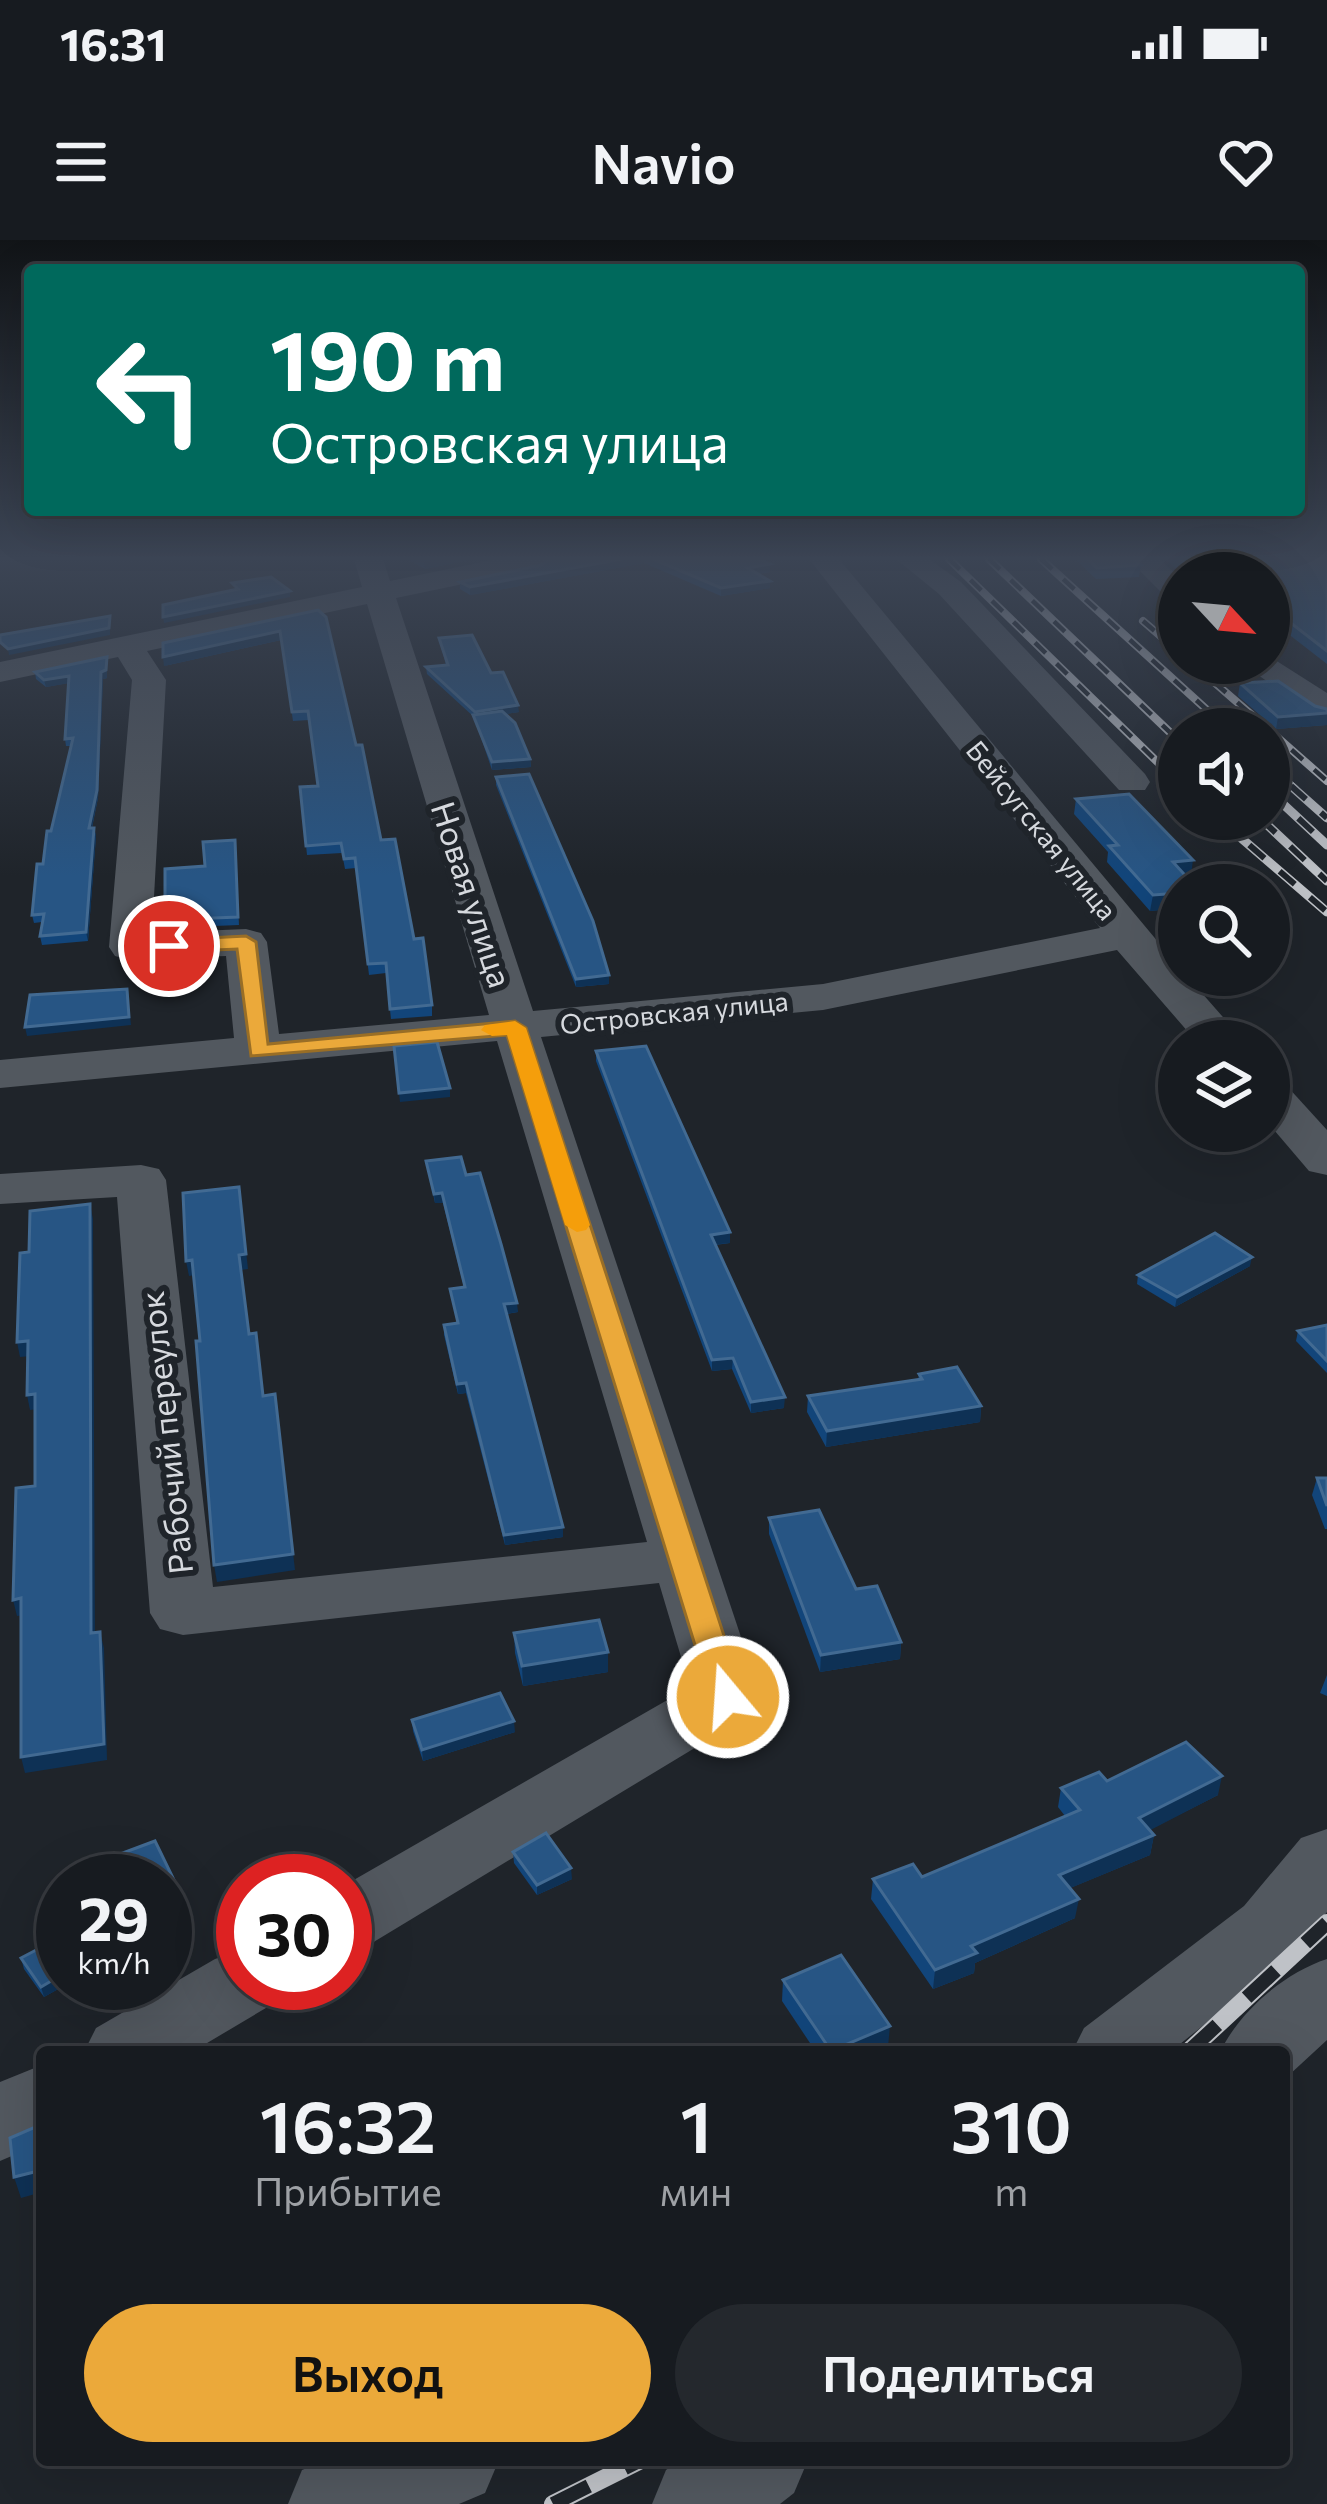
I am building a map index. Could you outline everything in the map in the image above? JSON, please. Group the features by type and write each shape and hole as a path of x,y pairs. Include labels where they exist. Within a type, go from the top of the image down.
{"street":[{"path":"0,672 39,665"},
{"path":"139,665 149,680 130,947 246,942 258,1052"},
{"name":"Новая улица","path":"372,1906 728,1697 401,665"},
{"name":"Бейсугская улица","path":"908,665 1127,935 1202,1020"},
{"path":"1022,665 1132,782"},
{"path":"1290,684 1327,708"},
{"name":"Островская улица","path":"0,1074 823,998 1127,935"},
{"path":"1290,1119 1327,1160"},
{"name":"Рабочий переулок","path":"0,1189 141,1180 183,1613 682,1558"},
{"path":"1120,2046 1271,1928 1327,1858"},
{"path":"1266,2046 1327,1991"},
{"path":"134,2046 216,1998"},
{"path":"0,2125 36,2104"},
{"path":"336,2504 436,2466"},
{"path":"700,2504 753,2466"}],"building":[{"path":"70,665 106,665 101,672 97,790 89,828 94,828 86,932 40,936 44,914 32,915 37,864 43,864 47,831 51,831 73,738 65,739 69,676 44,680 35,672"},
{"path":"285,665 337,665 356,745 362,745 381,840 395,839 414,939 423,938 432,1005 390,1009 386,963 368,964 355,858 344,859 341,843 306,846 300,787 318,786 308,711 292,712"},
{"path":"487,665 491,673 503,672 518,705 475,712 426,667"},
{"path":"1241,684 1282,684 1327,713 1290,716 1290,708 1268,708"},
{"path":"502,711 515,723 530,759 492,762 473,715"},
{"path":"529,774 593,921 609,975 576,979 496,777"},
{"path":"1129,794 1158,824 1158,840 1174,840 1193,860 1158,864 1158,895 1153,895 1109,846 1118,845 1076,799"},
{"path":"235,840 238,917 165,920 165,869 205,866 203,842"},
{"path":"127,989 129,1017 25,1027 30,995"},
{"path":"437,1042 450,1088 399,1093 394,1046"},
{"path":"646,1046 730,1232 711,1235 785,1397 751,1402 733,1358 712,1360 596,1051"},
{"path":"461,1157 466,1175 480,1173 501,1244 517,1303 504,1304 563,1527 504,1535 466,1383 457,1384 444,1325 458,1323 450,1289 465,1287 442,1193 434,1194 426,1161"},
{"path":"239,1187 246,1254 239,1255 249,1334 256,1333 263,1396 275,1394 293,1554 214,1565 196,1341 200,1341 192,1260 186,1261 183,1193"},
{"path":"90,1204 91,1633 100,1632 104,1744 21,1757 21,1598 13,1600 16,1488 35,1486 35,1394 27,1395 28,1341 17,1342 20,1253 29,1252 30,1211"},
{"path":"1215,1233 1252,1257 1177,1297 1138,1275"},
{"path":"1327,1325 1327,1361 1298,1331"},
{"path":"957,1367 981,1406 827,1431 808,1396 922,1379 919,1374"},
{"path":"1317,1478 1327,1478 1327,1506"},
{"path":"819,1510 856,1589 877,1586 901,1642 821,1655 769,1518"},
{"path":"599,1620 608,1652 522,1666 514,1633"},
{"path":"500,1693 514,1721 422,1750 412,1720"},
{"path":"1186,1742 1222,1776 1139,1818 1154,1835 1059,1875 1079,1899 971,1946 977,1953 935,1970 873,1879 913,1864 922,1877 1080,1810 1061,1788 1099,1772 1107,1781"},
{"path":"546,1833 571,1868 537,1885 513,1852"},
{"path":"155,1841 161,1854 120,1854"},
{"path":"36,1950 36,1980 21,1958"},
{"path":"841,1955 890,2026 843,2046 828,2046 783,1980"},
{"path":"36,2127 36,2172 14,2177 10,2138"}],"railway":[{"path":"1057,665 1158,763"},
{"path":"1099,665 1158,721"},
{"path":"1157,665 1205,708"},
{"path":"1216,684 1244,708"},
{"path":"1290,748 1327,781"},
{"path":"1290,785 1295,789"},
{"path":"1291,786 1327,818"},
{"path":"1290,811 1327,845"},
{"path":"1243,840 1327,912"},
{"path":"1283,840 1327,881"},
{"path":"1194,2046 1327,1923"},
{"path":"553,2504 629,2466"}],"slow traffic":[{"path":"492,1030 515,1028 577,1225"}],"route":[{"path":"169,946 246,942 258,1052 515,1028 728,1697"}]}
